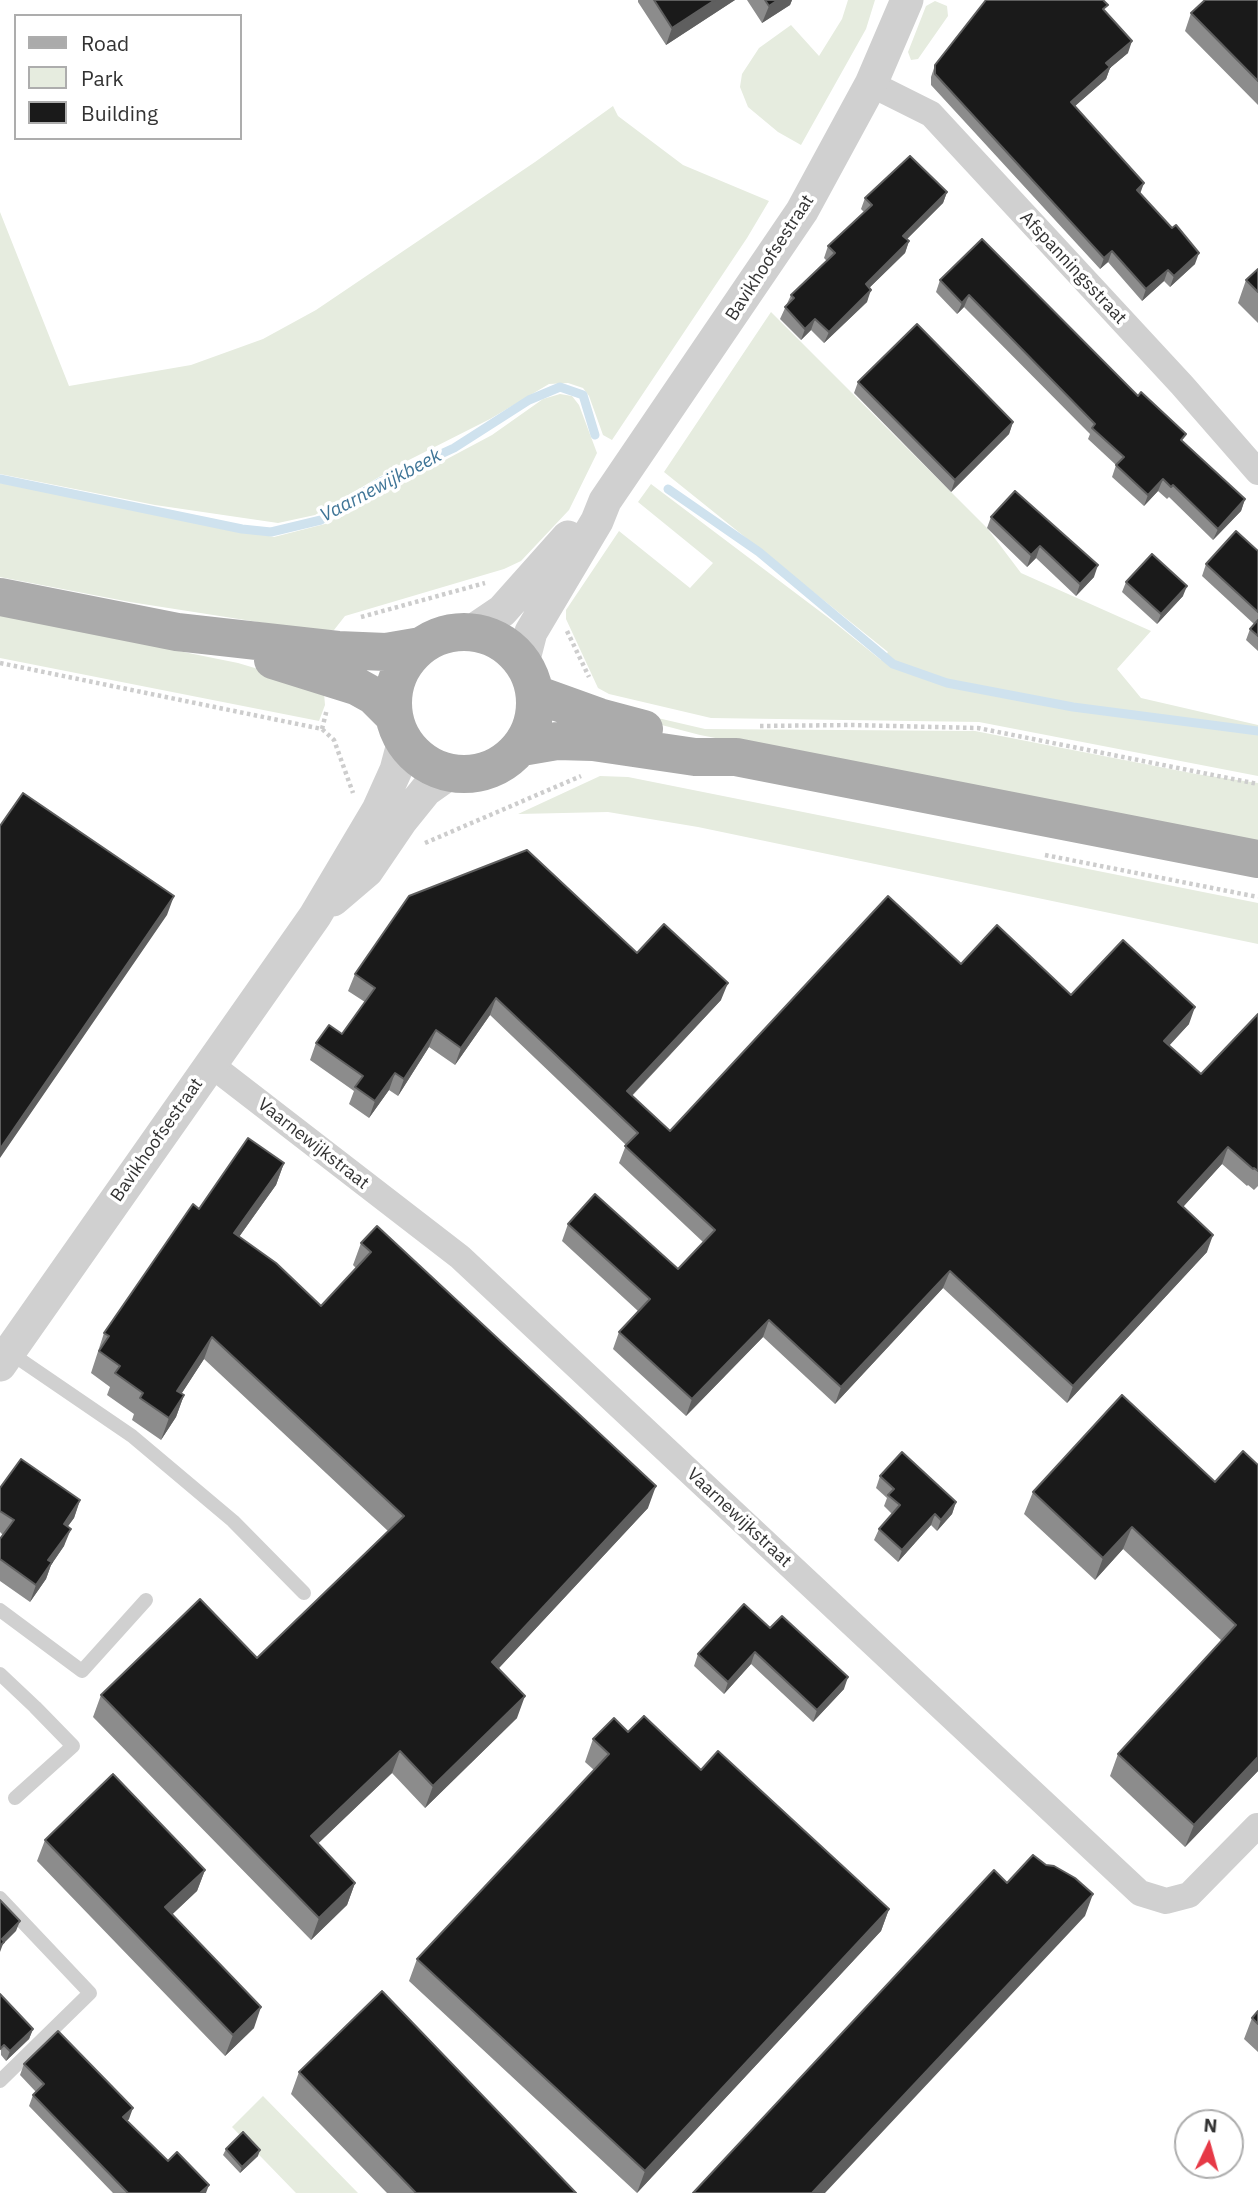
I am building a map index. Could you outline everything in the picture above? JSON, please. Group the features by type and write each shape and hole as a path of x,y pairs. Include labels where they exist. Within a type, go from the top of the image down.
{"main road":[{"path":"0,597 177,632 338,650 386,652 421,646"},
{"path":"177,632 356,686 374,696 399,727 411,751 424,762 450,773 471,775 486,772 509,760 522,747 531,730 536,704 529,679 514,650 499,640 479,633 461,631 437,637 421,646 406,662 393,691 399,727"},
{"path":"529,679 599,717 704,744 736,757 1258,859"},
{"path":"522,747 557,741 593,742 695,757 736,757"}],"street":[{"name":"Bavikhoofsestraat","path":"529,679 531,632 597,522 605,501 802,211 871,84 907,0"},
{"name":"Afspanningsstraat","path":"871,84 931,114 1182,385 1258,472"},
{"name":"Bavikhoofsestraat","path":"471,632 502,611 584,517 605,501"},
{"name":"Bavikhoofsestraat","path":"4,1359 315,916 378,810 396,770 399,727"},
{"name":"Bavikhoofsestraat","path":"315,916 368,871 401,821 426,790 450,773"},
{"name":"Vaarnewijkstraat","path":"210,1064 460,1257 1140,1894 1166,1900 1189,1895 1257,1826"}],"lane":[{"path":"4,1359 132,1436 233,1521 304,1593"},
{"path":"0,1610 82,1671 146,1600"},
{"path":"0,1674 73,1746 15,1798"},
{"path":"0,1898 90,1993 0,2081"}],"path":[{"path":"0,663 322,729 334,740 353,793"},
{"path":"759,726 978,728 1258,784"},
{"path":"428,842 589,773"}],"green space":[{"path":"848,0 875,0 866,29 801,145 778,132 748,107 740,87 742,74 759,48 791,25 819,56 842,19"},
{"path":"935,1 947,6 948,16 918,59 911,60 908,52 926,6"},
{"path":"613,106 618,116 683,165 769,201 612,440 603,435 589,396 583,388 568,383 549,384 490,419 401,464 315,515 278,523 155,505 0,474 0,212 69,386 191,365 263,339 316,310"},
{"path":"771,312 987,528 1021,573 1151,631 1117,669 1141,698 1258,725 1258,776 979,722 711,718 609,694 598,688 566,619 566,610 619,531 690,588 713,563 638,502 651,484 881,660 888,652 664,472"},
{"path":"560,394 572,396 579,405 597,453 569,510 521,561 504,569 345,616 334,630 322,632 130,602 0,577 0,483 274,537 325,524 492,435 543,399"},
{"path":"0,615 238,663 312,685 324,693 325,705 319,721 0,658"},
{"path":"606,706 705,729 975,731 1196,774 1258,783 1258,843 700,735 604,710"},
{"path":"600,776 628,777 1258,903 1258,944 698,827 608,812 518,814"},
{"path":"263,2096 358,2193 296,2193 232,2127"}],"building":[{"path":"654,0 715,0 672,28"},
{"path":"765,0 778,0 769,6"},
{"path":"986,0 1103,0 1108,5 1103,9 1132,41 1106,63 1110,67 1071,102 1144,183 1137,190 1172,228 1176,225 1199,253 1174,276 1168,270 1146,289 1112,251 1104,258 935,74 935,65"},
{"path":"1205,0 1258,0 1258,81 1191,13"},
{"path":"910,156 947,192 903,236 909,241 866,284 871,290 829,332 815,319 805,329 785,307 794,298 791,295 835,253 828,246 872,205 865,198"},
{"path":"982,239 1138,396 1141,392 1186,434 1181,440 1245,499 1218,529 1173,485 1171,487 1163,479 1148,495 1116,465 1124,457 1092,428 1095,424 969,295 962,303 940,280"},
{"path":"1258,269 1258,292 1246,280"},
{"path":"917,324 1013,422 955,480 858,382"},
{"path":"1015,491 1098,565 1080,584 1040,546 1031,555 991,517"},
{"path":"1236,531 1258,551 1258,612 1206,564"},
{"path":"1152,554 1187,586 1161,614 1126,582"},
{"path":"1258,620 1258,636 1250,629"},
{"path":"23,793 174,896 0,1149 0,826"},
{"path":"527,850 637,953 664,924 728,983 627,1091 670,1131 888,896 961,964 997,925 1071,995 1123,940 1195,1007 1164,1041 1201,1074 1258,1014 1258,1171 1228,1147 1178,1202 1213,1235 1073,1386 950,1271 841,1387 769,1320 692,1399 619,1332 650,1299 568,1224 595,1194 678,1269 715,1230 625,1146 638,1133 496,998 461,1048 436,1030 404,1079 395,1073 375,1101 355,1087 363,1076 316,1043 329,1025 342,1034 375,988 355,974 409,896"},
{"path":"248,1138 284,1163 234,1233 276,1263 321,1306 371,1252 361,1243 377,1226 656,1486 492,1662 525,1696 433,1786 400,1751 311,1836 355,1883 319,1918 101,1695 200,1599 257,1658 404,1516 212,1337 177,1391 184,1395 169,1418 140,1398 143,1393 115,1373 120,1366 99,1351 109,1336 104,1333 193,1204 199,1209"},
{"path":"1122,1395 1215,1482 1243,1451 1258,1465 1258,1757 1194,1825 1118,1754 1236,1625 1132,1527 1103,1558 1033,1492"},
{"path":"902,1452 956,1502 941,1520 935,1514 902,1550 879,1529 900,1505 888,1495 894,1489 880,1476"},
{"path":"21,1459 80,1500 64,1524 71,1529 48,1560 52,1562 36,1585 0,1559 0,1539 14,1520 0,1511 0,1488"},
{"path":"744,1604 770,1628 782,1616 848,1677 817,1710 755,1652 728,1682 698,1654"},
{"path":"644,1716 701,1770 718,1751 889,1909 645,2171 417,1959 609,1754 593,1739 614,1718 628,1732"},
{"path":"113,1774 205,1870 165,1907 261,2007 233,2035 45,1840"},
{"path":"1033,1855 1046,1865 1054,1866 1075,1878 1093,1894 812,2193 693,2193 994,1870 1007,1883"},
{"path":"0,1900 20,1921 2,1939 4,1942 0,1946"},
{"path":"382,1991 576,2193 416,2193 299,2072"},
{"path":"0,1994 33,2029 10,2051 4,2045 0,2049"},
{"path":"1258,2011 1258,2024 1252,2018"},
{"path":"58,2031 133,2108 123,2117 168,2161 177,2152 209,2185 200,2193 128,2193 33,2095 44,2084 24,2064"},
{"path":"243,2132 260,2150 242,2167 226,2149"}],"waterway":[{"name":"Vaarnewijkbeek","path":"0,479 242,529 271,532 321,520 380,482 454,448 529,400 560,387 583,395 595,435"},
{"path":"668,489 759,552 893,664 947,683 1073,707 1258,731"}]}
